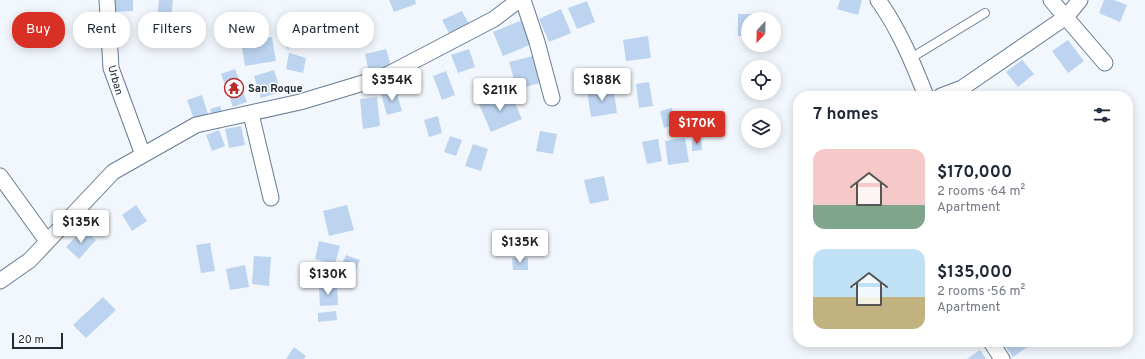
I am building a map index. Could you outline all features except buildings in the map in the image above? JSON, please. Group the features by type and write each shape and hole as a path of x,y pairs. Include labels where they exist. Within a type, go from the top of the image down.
{"street":[{"name":"Urban","path":"107,0 111,68 143,155"},
{"path":"0,281 30,260 113,172 196,125 300,102 383,77 494,20 519,0"},
{"path":"523,0 537,42 552,98"},
{"path":"878,0 887,12 910,58 924,91"},
{"path":"1050,0 1105,63"},
{"path":"955,91 962,88 1066,17 1080,0"},
{"path":"251,114 271,198"},
{"path":"0,176 47,241"},
{"path":"994,347 1002,359"}],"lane":[{"path":"910,58 985,13"}],"place":[{"name":"San Roque","path":"234,88"}]}
